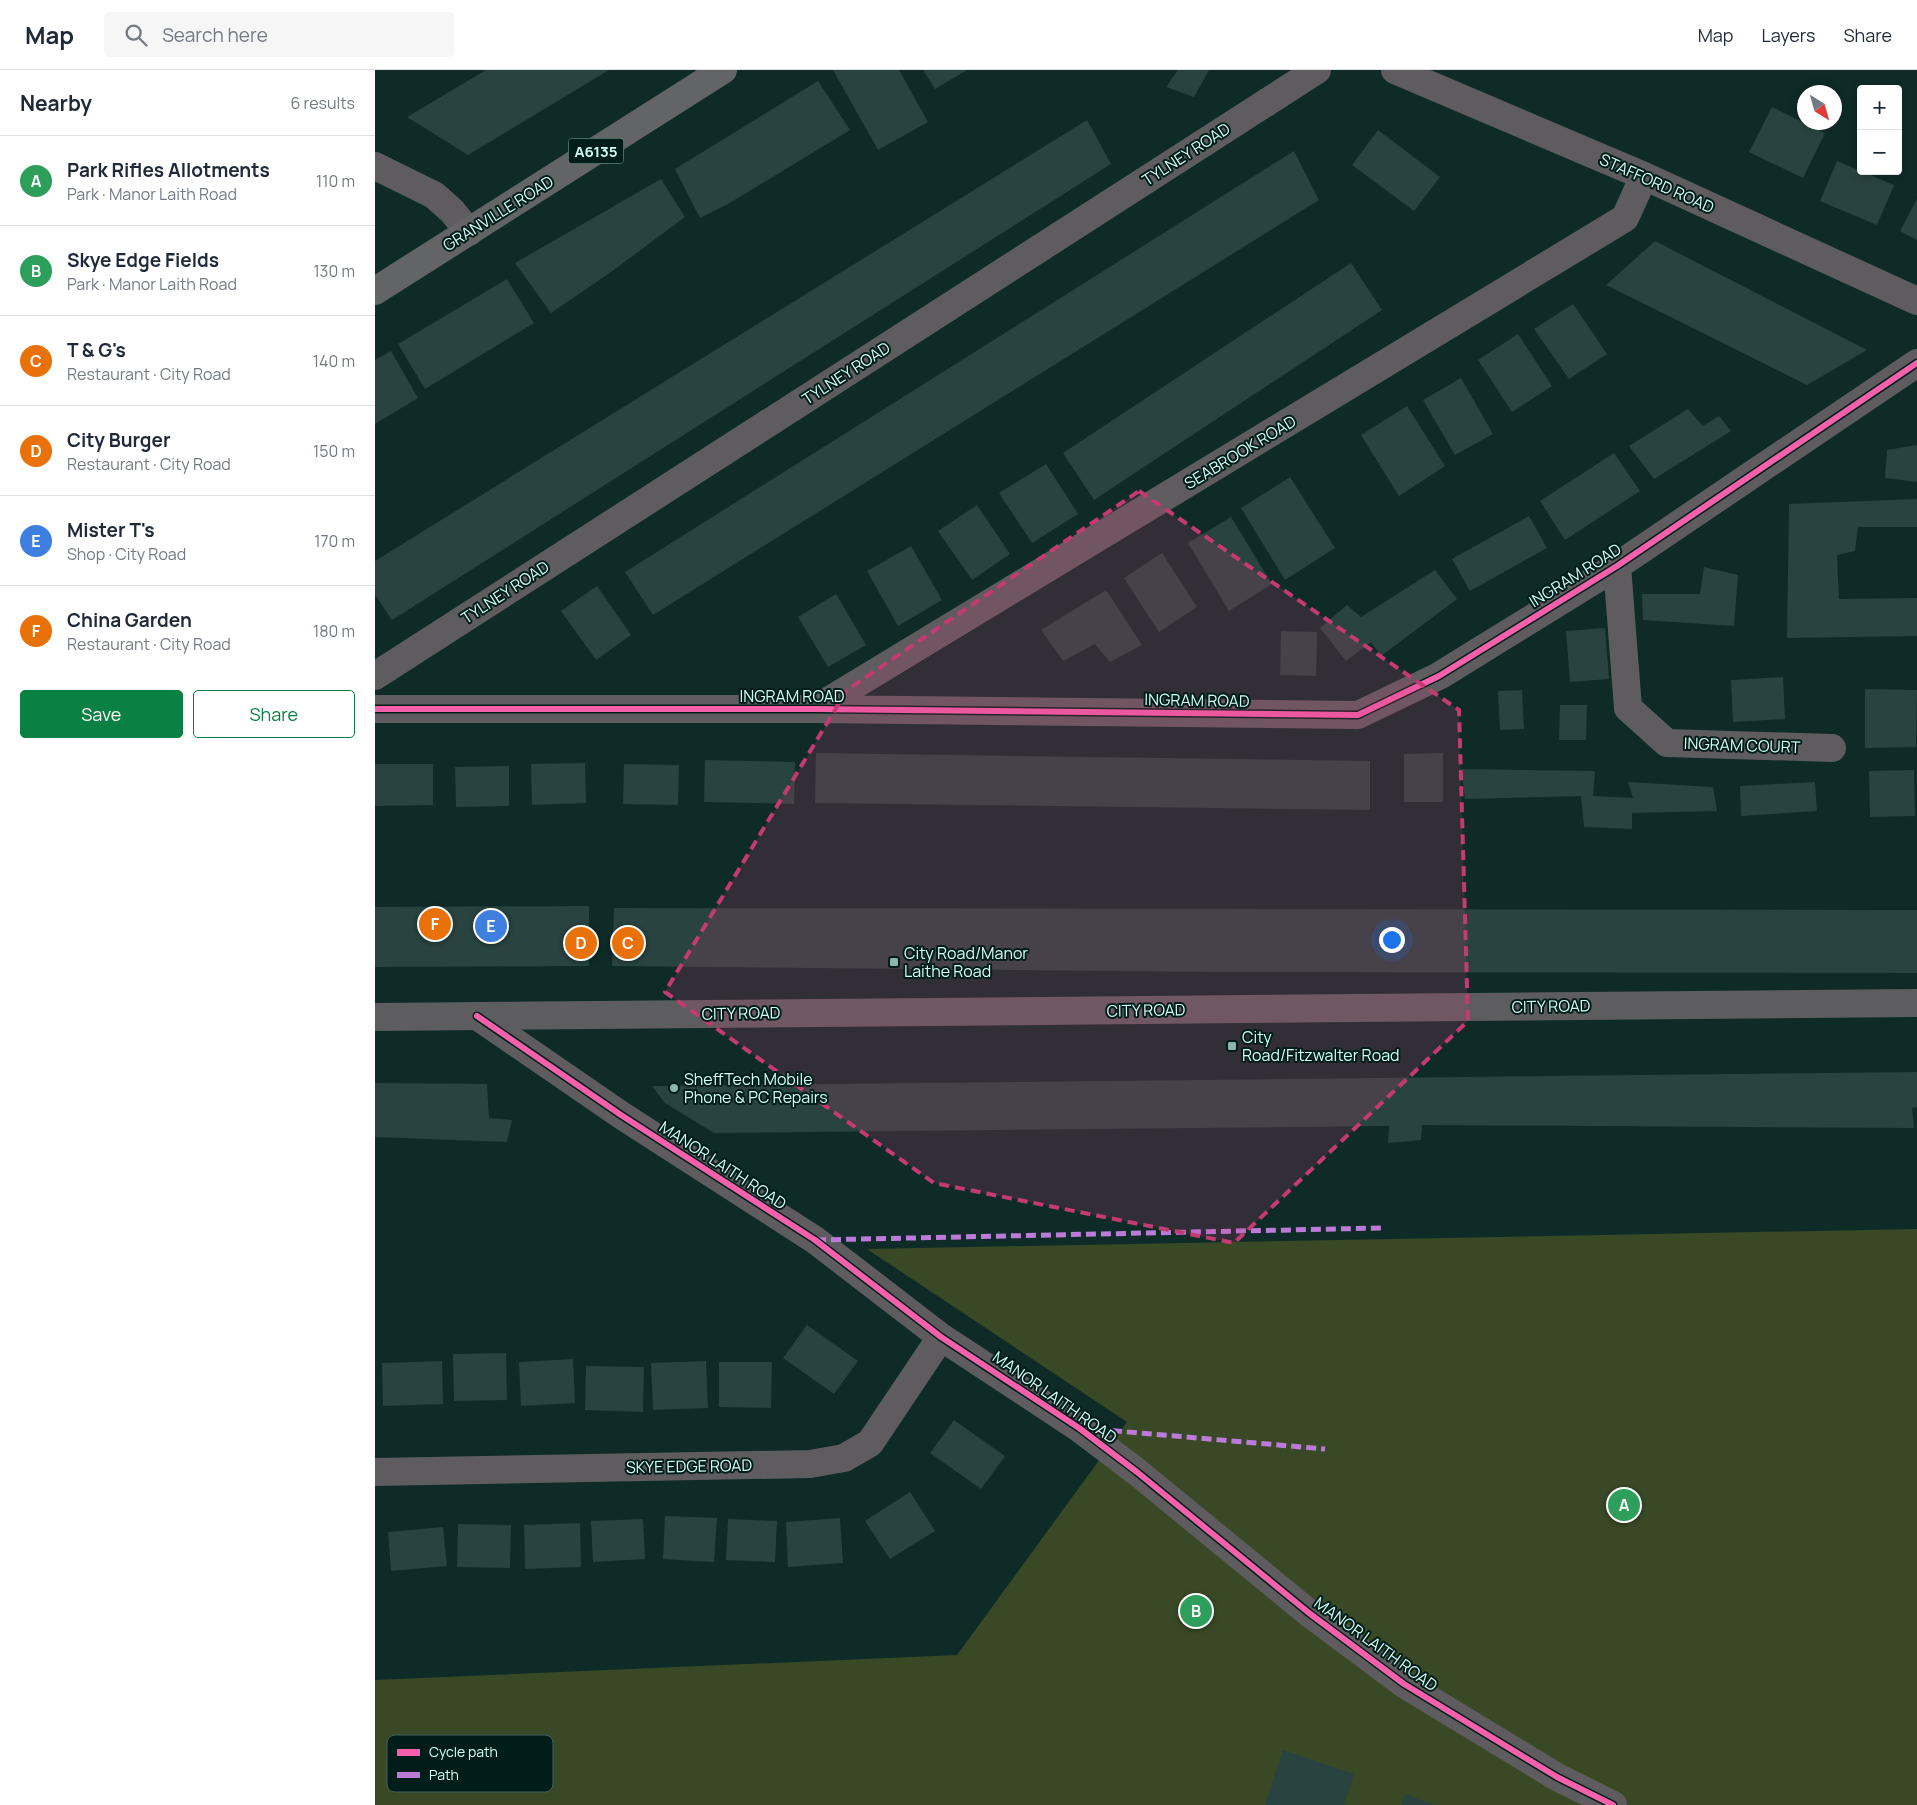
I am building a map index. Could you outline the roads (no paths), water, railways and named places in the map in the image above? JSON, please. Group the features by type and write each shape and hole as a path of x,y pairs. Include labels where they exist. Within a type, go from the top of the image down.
{"main road":[{"name":"GRANVILLE ROAD","path":"375,291 723,70"},
{"name":"CITY ROAD","path":"375,1017 1917,1003"}],"street":[{"name":"TYLNEY ROAD","path":"375,676 1317,70"},
{"name":"STAFFORD ROAD","path":"1395,70 1644,176 1917,300"},
{"path":"375,166 434,195 452,211 469,232"},
{"name":"SEABROOK ROAD","path":"815,709 1625,218 1644,176"},
{"name":"INGRAM ROAD","path":"375,709 815,709 1358,715 1439,676 1617,566 1917,363"},
{"name":"INGRAM COURT","path":"1617,566 1628,708 1667,743 1832,748"},
{"name":"MANOR LAITH ROAD","path":"477,1016 621,1115 815,1240 941,1337 1079,1428 1137,1472 1309,1613 1405,1684 1557,1778 1613,1805"},
{"name":"SKYE EDGE ROAD","path":"375,1472 810,1464 844,1458 870,1443 941,1337"}],"place":[{"name":"China Garden","path":"435,924"},
{"name":"Mister T's","path":"491,926"},
{"name":"City Burger","path":"581,943"},
{"name":"T & G's","path":"628,943"},
{"name":"City Road/Manor Laithe Road","path":"894,962"},
{"name":"City Road/Fitzwalter Road","path":"1232,1046"},
{"name":"SheffTech Mobile Phone & PC Repairs","path":"674,1088"},
{"name":"Park Rifles Allotments","path":"1624,1505"},
{"name":"Skye Edge Fields","path":"1196,1611"}]}
